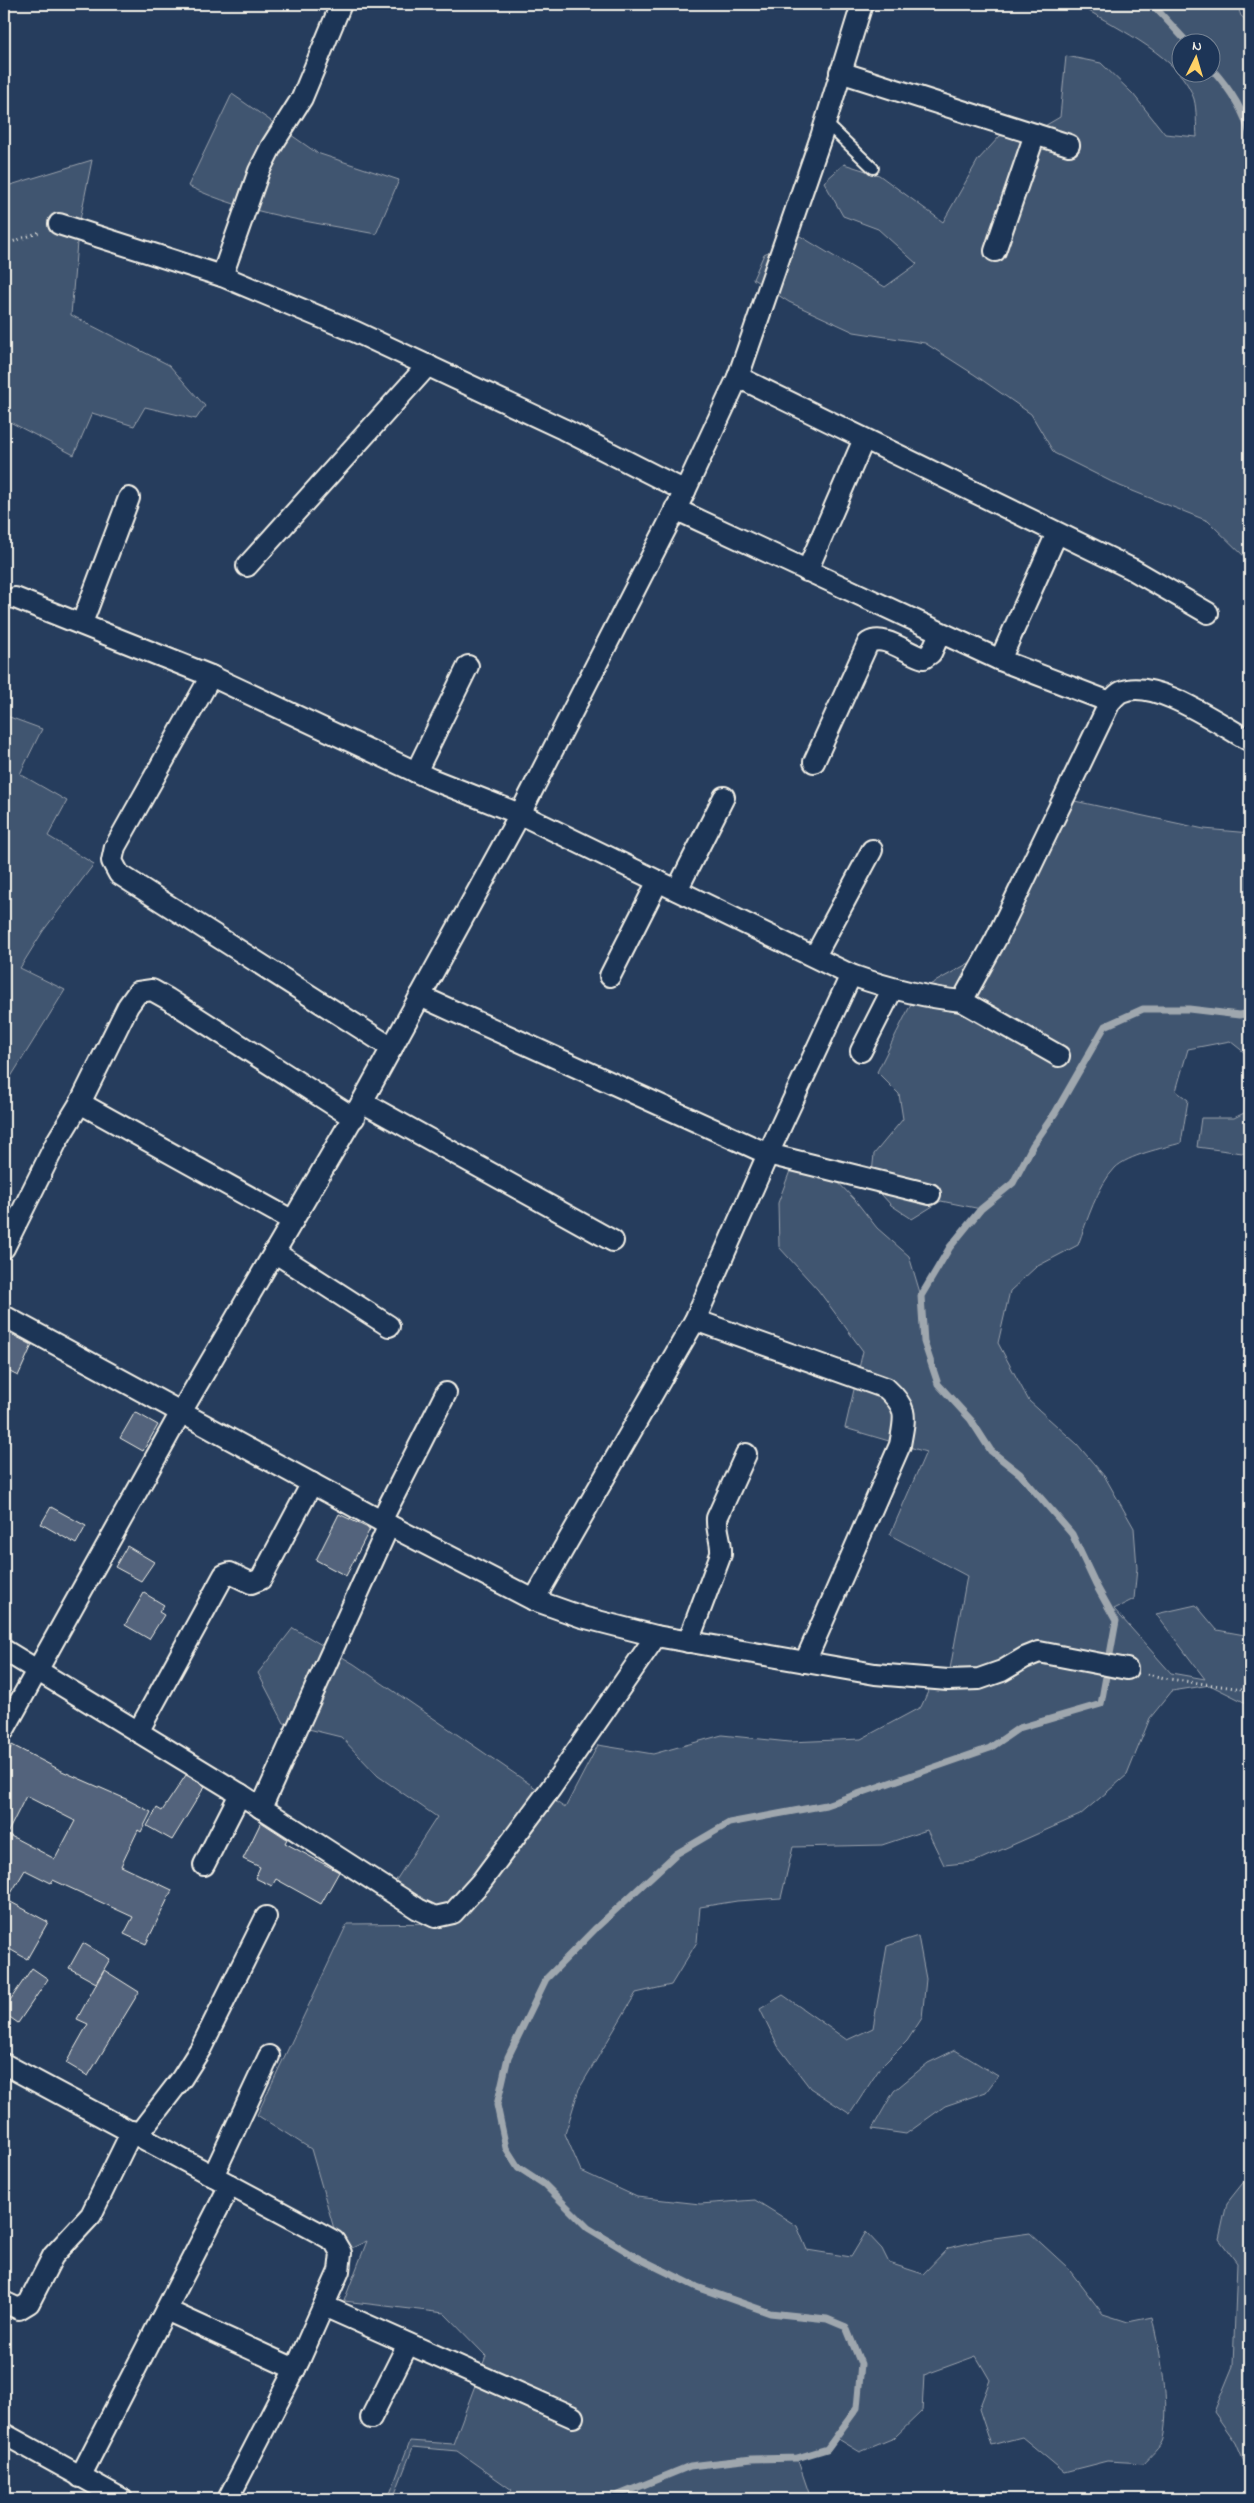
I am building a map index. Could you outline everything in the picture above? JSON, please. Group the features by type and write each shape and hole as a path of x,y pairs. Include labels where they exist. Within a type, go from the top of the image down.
{"street":[{"path":"222,276 259,171 271,147 302,98 341,4"},
{"path":"4,1730 180,1414 358,1110 520,814 685,491 738,377 825,122 862,4"},
{"path":"840,72 1069,145"},
{"path":"995,250 1035,134"},
{"path":"59,224 222,276 356,332 563,429 685,491"},
{"path":"247,566 428,366"},
{"path":"738,377 1132,569 1208,613"},
{"path":"806,571 864,439"},
{"path":"82,622 129,498"},
{"path":"675,509 1000,660 1110,702"},
{"path":"1000,660 1057,533"},
{"path":"15,598 82,622 211,676 416,772 520,814 851,975 892,990 928,998 962,1001 1059,1056"},
{"path":"814,762 868,642 874,639 883,640 924,658 931,652 940,633"},
{"path":"416,772 468,666"},
{"path":"211,676 114,847 112,861 119,874 392,1048"},
{"path":"962,1001 996,938 1110,702 1120,692 1127,690 1164,693 1250,741"},
{"path":"677,890 724,798"},
{"path":"815,956 872,850"},
{"path":"610,976 658,881"},
{"path":"534,1600 695,1320 768,1154 851,975"},
{"path":"4,1248 56,1141 80,1103 128,1006 138,992 152,990 358,1110 613,1241"},
{"path":"861,1051 892,990"},
{"path":"420,996 768,1154 930,1194"},
{"path":"80,1103 293,1221"},
{"path":"274,1252 390,1326"},
{"path":"4,1316 180,1414 312,1482 385,1523 534,1600 582,1617 656,1636 875,1674 948,1680 979,1679 1002,1671 1024,1658 1039,1652 1128,1669"},
{"path":"695,1320 886,1388 901,1402 904,1421 900,1445 805,1662"},
{"path":"261,1808 385,1523 446,1393"},
{"path":"688,1642 721,1554 722,1544 716,1527 717,1518 746,1454"},
{"path":"138,1732 224,1575 230,1573 251,1582 261,1579 312,1482"},
{"path":"4,1650 240,1794 418,1909 435,1916 453,1913 482,1882 551,1788 656,1636"},
{"path":"204,1865 240,1794"},
{"path":"4,2302 18,2309 29,2303 53,2256 91,2215 135,2133 182,2078 201,2048 266,1917"},
{"path":"213,2176 269,2056"},
{"path":"4,2064 334,2241 341,2254 339,2271 295,2369 228,2499"},
{"path":"80,2477 230,2185"},
{"path":"324,2306 573,2417"},
{"path":"166,2310 295,2369"},
{"path":"371,2418 408,2344"},
{"path":"4,2434 122,2499"}],"lane":[{"path":"825,122 872,168"}],"path":[{"path":"4,243 12,242 59,224"},
{"path":"1128,1669 1169,1679 1250,1690"}],"shaded area":[{"path":"1081,4 1237,4 1241,16 1250,23 1250,562 1208,521 1120,486 1054,453 1031,414 925,343 854,332 789,302 753,279 764,254 800,236 885,287 917,264 878,229 843,216 824,182 844,164 879,175 943,222 978,160 1000,136 1031,134 1060,117 1066,56 1101,63 1133,94 1165,134 1197,137 1194,99 1186,82 1222,82 1222,32 1172,32 1172,66 1131,35 1084,8"},
{"path":"232,94 317,153 399,180 376,234 280,216 233,204 188,186"},
{"path":"92,160 78,230 71,315 169,365 205,406 196,419 145,407 134,426 92,413 74,455 8,421 4,435 4,187"},
{"path":"4,715 42,729 20,774 67,801 48,836 94,864 43,931 20,968 65,990 4,1088"},
{"path":"1070,800 1204,829 1250,833 1250,1057 1230,1041 1188,1049 1176,1091 1188,1100 1181,1143 1128,1159 1115,1168 1098,1194 1078,1245 1036,1267 1010,1291 998,1343 1029,1401 1077,1444 1105,1477 1134,1528 1137,1568 1134,1599 1114,1609 1171,1673 1205,1679 1156,1614 1196,1605 1217,1630 1250,1636 1250,1705 1210,1685 1172,1691 1150,1718 1127,1775 1080,1815 974,1862 944,1865 927,1830 882,1845 793,1847 781,1898 737,1901 700,1907 697,1942 671,1985 636,1993 579,2089 565,2134 581,2171 637,2197 700,2204 755,2200 797,2226 807,2250 851,2257 866,2232 882,2249 889,2263 923,2274 948,2248 987,2239 1030,2233 1067,2267 1103,2314 1128,2322 1152,2317 1165,2394 1165,2425 1162,2442 1144,2463 1107,2461 1064,2472 1022,2437 991,2445 979,2409 990,2380 976,2356 924,2375 922,2411 894,2438 860,2452 835,2437 827,2449 797,2458 811,2499 506,2499 512,2490 457,2451 413,2447 393,2499 388,2499 410,2441 453,2444 486,2356 444,2313 344,2301 367,2241 341,2253 311,2149 257,2115 347,1924 456,1923 389,1891 437,1817 378,1776 341,1737 284,1723 258,1673 293,1628 354,1664 565,1808 598,1745 653,1754 722,1735 789,1742 861,1739 921,1707 936,1674 948,1680 967,1576 890,1535 926,1452 845,1428 863,1351 818,1290 779,1247 778,1203 797,1152 832,1176 855,1200 877,1228 909,1256 921,1296 950,1247 981,1209 941,1201 912,1219 891,1205 871,1183 874,1154 903,1119 899,1094 877,1072 917,992 969,963 1011,910"},
{"path":"1250,1110 1250,1154 1197,1147 1201,1118 1234,1118"},
{"path":"918,1936 926,1979 922,2018 907,2041 880,2068 850,2114 810,2088 778,2046 760,2009 783,1995 847,2040 873,2028 887,1946"},
{"path":"955,2050 998,2076 986,2092 945,2106 906,2134 872,2129 894,2091 928,2063"},
{"path":"1250,2174 1250,2476 1236,2443 1214,2412 1233,2366 1237,2263 1219,2239 1227,2203"}],"building":[{"path":"9,1333 32,1345 18,1376 4,1369 4,1344"},
{"path":"135,1412 158,1425 143,1451 120,1438"},
{"path":"51,1507 86,1526 76,1544 41,1524"},
{"path":"339,1514 370,1529 346,1576 316,1560"},
{"path":"127,1546 154,1562 141,1581 115,1567"},
{"path":"144,1593 164,1605 159,1612 164,1615 149,1639 125,1625"},
{"path":"12,1745 62,1771 151,1812 141,1832 138,1830 121,1866 172,1890 146,1944 124,1934 133,1917 53,1880 51,1883 25,1870 7,1900 48,1922 27,1959 4,1946 4,1761","holes":["26,1796 75,1821 55,1859 7,1834"]},
{"path":"186,1775 205,1786 172,1840 147,1826 157,1808 162,1811"},
{"path":"261,1822 287,1839 285,1843 339,1872 321,1904 276,1879 272,1886 255,1878 260,1867 243,1859"},
{"path":"83,1943 110,1959 96,1983 69,1968"},
{"path":"32,1968 48,1979 18,2023 4,2013 4,2009"},
{"path":"104,1970 139,1992 88,2076 66,2063 88,2024 77,2019"}],"waterway":[{"path":"1152,4 1178,32"},
{"path":"1222,82 1244,117 1250,135"},
{"path":"609,2499 690,2466 752,2459 797,2458 827,2449 857,2408 861,2364 846,2327 827,2319 770,2313 697,2287 636,2257 588,2228 544,2184 518,2167 506,2148 497,2105 508,2057 546,1979 596,1928 676,1854 729,1823 826,1805 990,1748 1019,1728 1101,1704 1116,1621 1096,1585 1072,1534 1020,1474 991,1451 971,1420 938,1384 924,1342 921,1296 950,1247 981,1209 1013,1183 1033,1145 1055,1113 1105,1026 1143,1009 1189,1009 1239,1015 1250,1013"}]}
